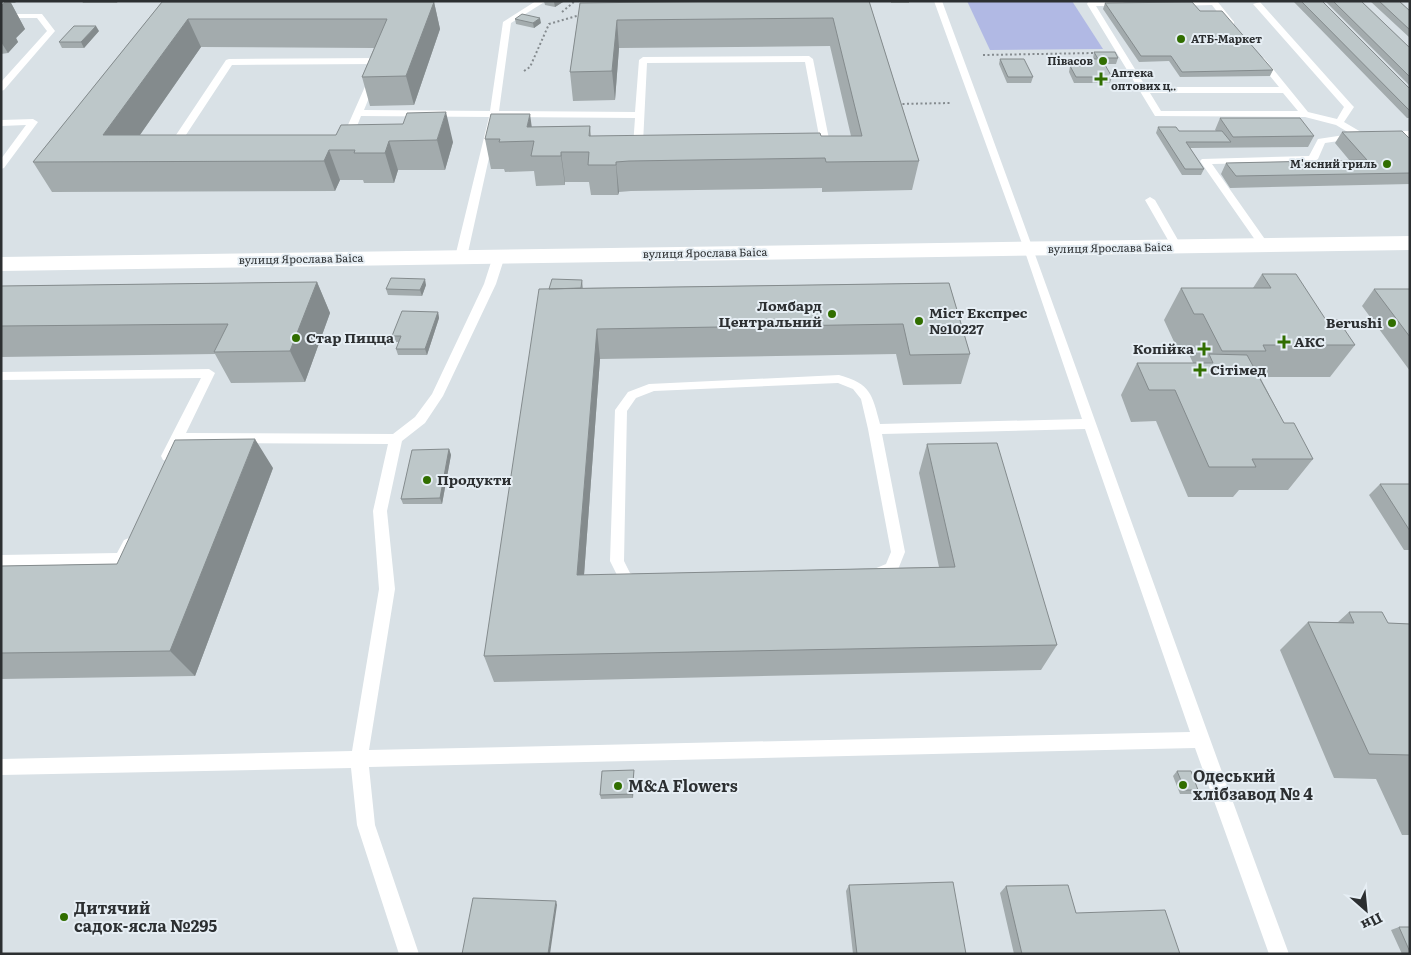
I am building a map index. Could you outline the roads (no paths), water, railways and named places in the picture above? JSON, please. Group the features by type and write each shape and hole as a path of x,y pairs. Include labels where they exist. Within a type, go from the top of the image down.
{"street":[{"name":"вулиця Ярослава Баіса","path":"1,264 1410,243"}],"lane":[{"path":"461,257 494,114 507,22 542,1"},
{"path":"938,1 1029,249 1201,740 1279,954"},
{"path":"1129,4 1091,4 1158,114 1305,114 1339,123 1359,135"},
{"path":"1166,4 1214,4 1238,32"},
{"path":"1258,4 1349,107 1339,123"},
{"path":"1,16 39,16 51,31 1,88"},
{"path":"1256,54 1305,114"},
{"path":"809,59 825,144 638,146 640,115 643,60 809,59"},
{"path":"380,61 359,113 344,146 173,148 229,62 380,61"},
{"path":"1144,90 1286,90"},
{"path":"359,113 640,115"},
{"path":"1,123 33,122 1,166"},
{"path":"1264,245 1205,161 1313,158 1321,141 1359,135 1410,134"},
{"path":"1150,200 1176,247"},
{"path":"177,438 396,439 420,420 437,396 490,284 499,256"},
{"path":"1,376 209,373 161,472"},
{"path":"839,379 857,386 867,398 875,429 898,552 892,568 875,575 650,583 640,583 625,576 617,561 620,410 632,395 654,387 839,379"},
{"path":"875,429 1089,424"},
{"path":"396,439 380,511 387,589 359,758 366,825 409,954"},
{"path":"1,561 122,559 134,533"},
{"path":"1,767 1201,740"}],"place":[{"name":"АТБ-Маркет","path":"1181,39"},
{"name":"Півасов","path":"1103,61"},
{"name":"Аптека оптових ц‥","path":"1101,79"},
{"name":"М'ясний гриль","path":"1387,164"},
{"name":"Ломбард Центральний","path":"832,314"},
{"name":"Міст Експрес №10227","path":"919,321"},
{"name":"Berushi","path":"1392,323"},
{"name":"Стар Пицца","path":"296,338"},
{"name":"АКС","path":"1284,342"},
{"name":"Копійка","path":"1204,349"},
{"name":"Сітімед","path":"1200,370"},
{"name":"Продукти","path":"427,480"},
{"name":"Одеський хлібзавод № 4","path":"1183,785"},
{"name":"M&A Flowers","path":"618,786"},
{"name":"Дитячий садок-ясла №295","path":"64,917"}]}
